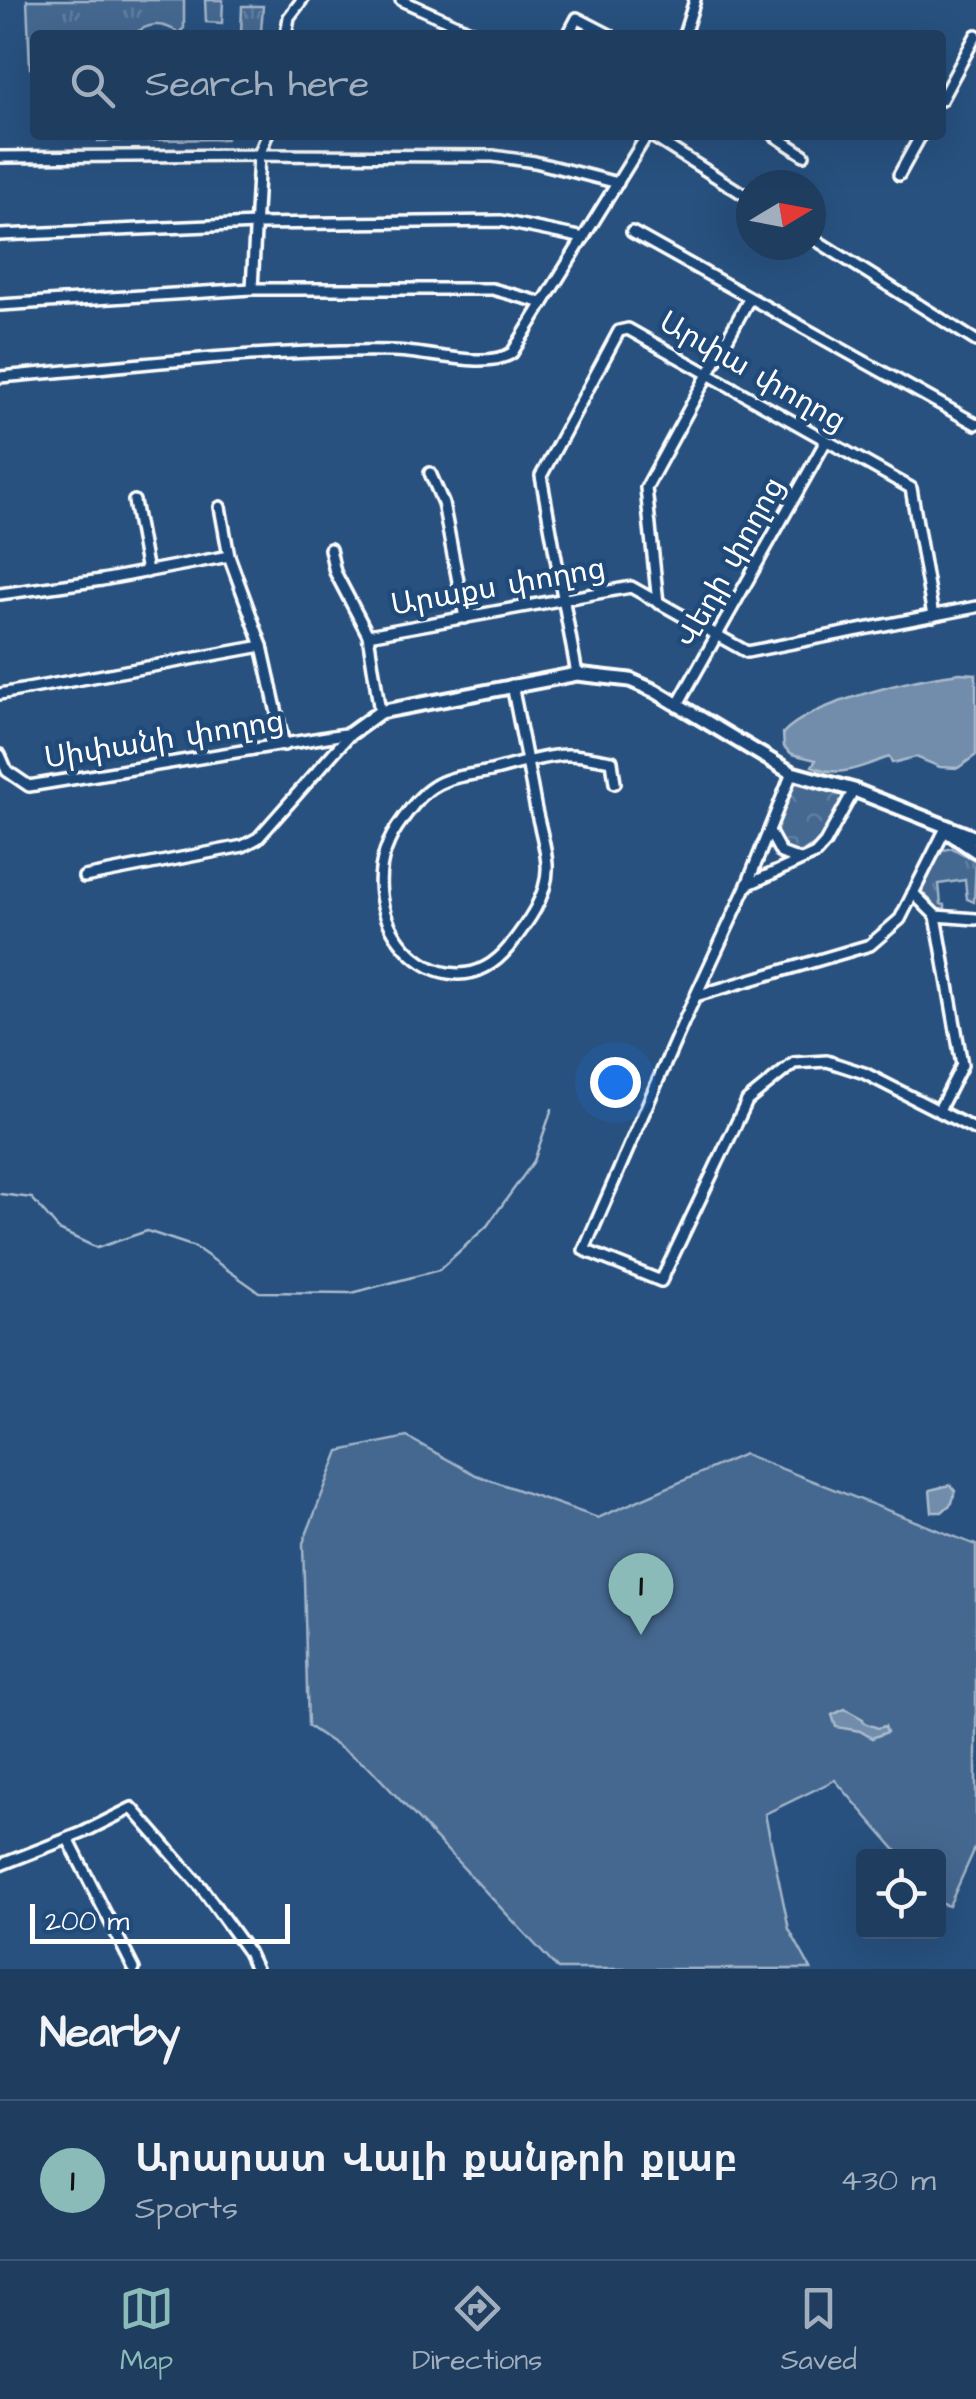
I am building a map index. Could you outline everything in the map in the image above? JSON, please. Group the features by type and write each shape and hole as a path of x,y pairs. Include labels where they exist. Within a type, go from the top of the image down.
{"street":[{"path":"287,30 289,17 302,0"},
{"path":"401,0 468,30"},
{"path":"687,30 695,0"},
{"path":"571,30 577,18 600,30"},
{"path":"946,91 976,35"},
{"path":"252,289 259,155 265,140"},
{"path":"0,377 341,350 416,351 487,362 502,360 512,353 645,140"},
{"path":"656,140 736,190"},
{"path":"782,140 804,155"},
{"path":"900,174 918,140"},
{"path":"0,156 492,156 535,162 618,183"},
{"path":"0,235 256,224 501,220 584,238"},
{"path":"632,232 976,424"},
{"path":"826,246 976,341"},
{"path":"0,304 252,289 492,289 543,303"},
{"path":"658,603 646,488 748,299"},
{"name":"Արփա փողոց","path":"577,674 541,476 619,331 628,329 910,488 933,616"},
{"name":"Վեդի փողոց","path":"678,706 826,441"},
{"path":"430,473 442,502 465,618"},
{"path":"134,501 148,572"},
{"path":"220,507 229,556 262,646 284,744"},
{"path":"330,549 335,572 368,636 380,712"},
{"path":"0,594 229,556"},
{"name":"Արաքս փողոց","path":"368,636 631,587 746,652 976,608"},
{"path":"0,694 262,646"},
{"path":"84,877 243,846 258,838 351,733 380,712 577,674 630,680 656,691 792,773 854,790 976,838"},
{"path":"512,685 527,763 548,866 534,910 503,953 482,969 460,975 421,962 398,940 380,902 379,872 386,847 409,810 432,787 447,780 527,763 567,754 612,761 614,783"},
{"name":"Սիփանի փողոց","path":"0,755 6,770 29,786 351,733"},
{"path":"792,773 747,884 584,1250 661,1281 746,1101 794,1063 828,1060 864,1073 976,1130"},
{"path":"747,884 809,858 826,843 854,790"},
{"path":"943,826 976,851"},
{"path":"698,995 870,944 900,918 943,826"},
{"path":"769,830 781,852 800,860"},
{"path":"913,893 936,916 962,1066 939,1110"},
{"path":"936,916 976,919"},
{"path":"962,1066 976,1062"},
{"path":"0,1865 68,1839 132,1808 248,1952 256,1969"},
{"path":"68,1839 134,1969"}],"green space":[{"path":"27,0 184,0 182,30 156,25 142,30 30,30 30,68"},
{"path":"205,0 223,0 222,23 206,22"},
{"path":"242,6 263,6 261,30 241,30"},
{"path":"798,780 837,791 844,797 820,842 797,854 780,842 777,824 792,783"},
{"path":"952,848 976,861 974,902 967,899 965,880 939,884 945,912 936,913 918,892 940,851"},
{"path":"407,1437 476,1475 598,1518 744,1454 976,1545 976,1846 949,1906 946,1849 895,1849 835,1780 765,1814 789,1929 811,1969 558,1969 370,1768 308,1726 303,1543 339,1451"}],"shaded area":[{"path":"960,673 976,674 976,755 958,768 940,767 916,757 892,763 889,757 851,770 822,770 812,766 816,760 792,754 784,747 783,733 817,711 892,686"},
{"path":"950,1485 955,1491 952,1503 942,1512 932,1512 930,1490"},
{"path":"845,1709 864,1723 885,1726 887,1732 872,1738 860,1731 836,1727 832,1715"}],"waterway":[{"path":"0,1194 32,1198 59,1230 97,1248 147,1231 195,1247 259,1292 352,1293 439,1270 487,1226 534,1161 552,1109"}],"place":[{"name":"Արարատ Վալի քանթրի քլաբ","path":"641,1635"}]}
